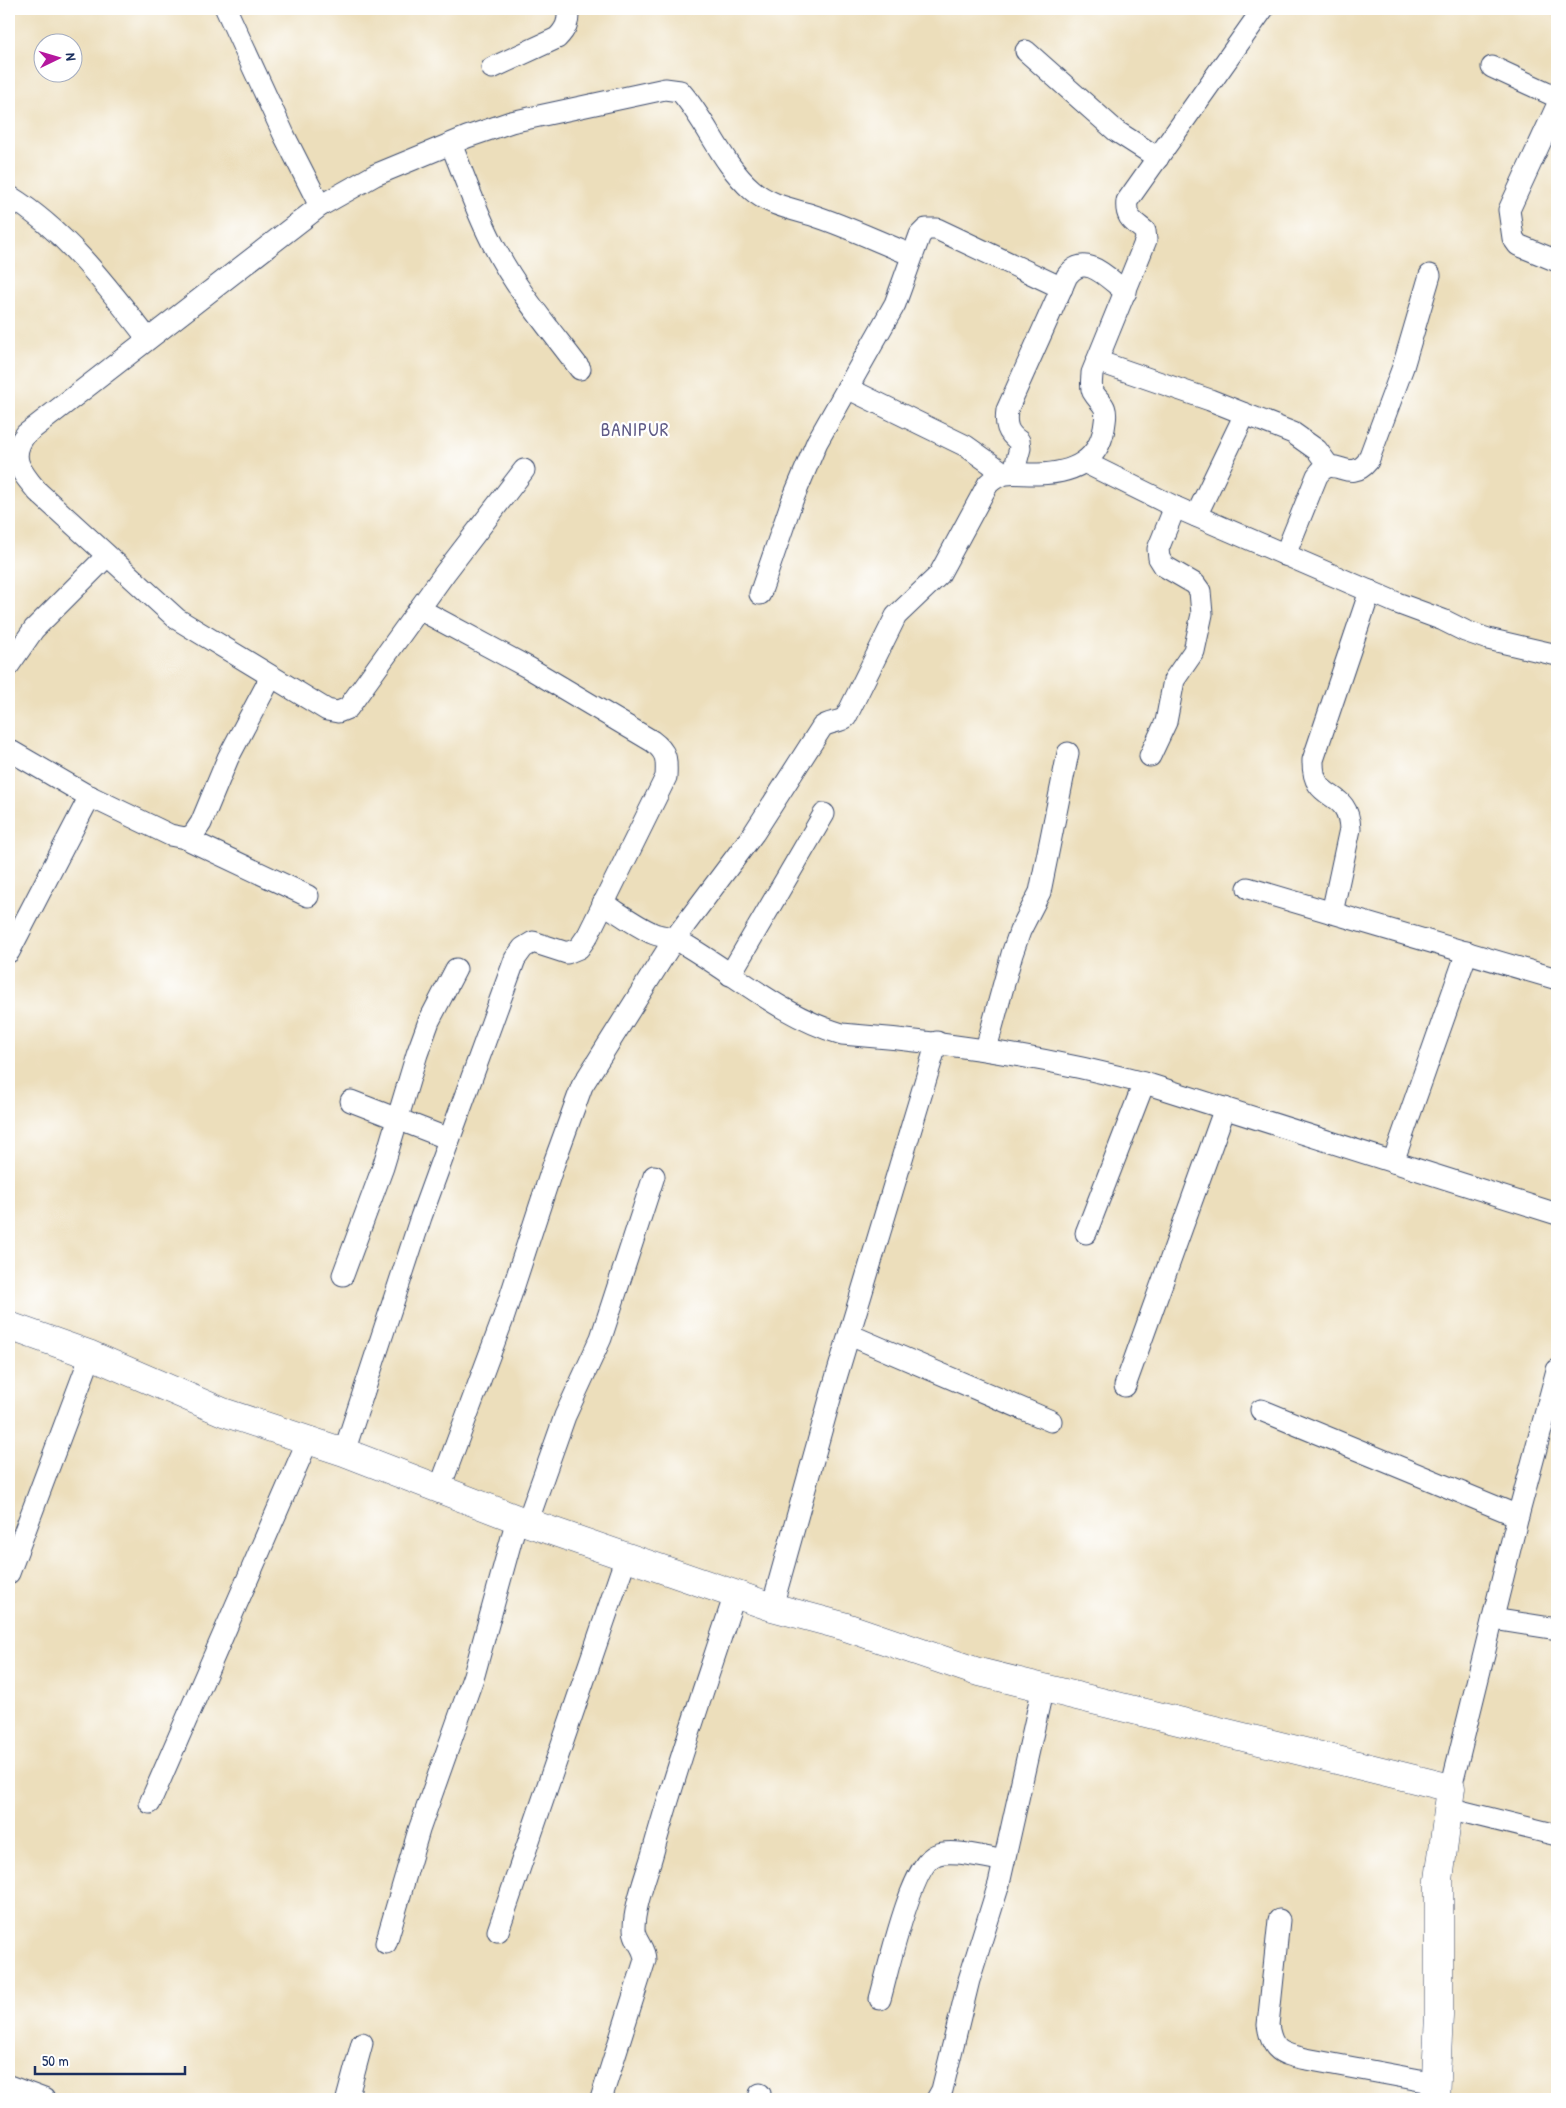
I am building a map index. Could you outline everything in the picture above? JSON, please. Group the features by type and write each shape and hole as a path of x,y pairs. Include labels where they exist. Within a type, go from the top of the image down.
{"street":[{"path":"226,9 285,138 320,206"},
{"path":"492,68 557,38 564,31 568,22 568,9"},
{"path":"439,1490 504,1316 572,1109 593,1066 675,938 754,833 822,727 827,723 841,722 846,717 896,616 939,575 988,484 995,477 1009,472 1038,474 1076,467 1086,463 1092,456 1104,431 1106,420 1105,407 1091,385 1092,373 1146,240 1145,231 1128,218 1126,210 1127,201 1262,9"},
{"path":"1026,50 1109,125 1158,158"},
{"path":"1492,67 1557,97"},
{"path":"524,470 419,609 348,708 338,712 327,710 176,619 38,492 20,470 18,444 26,434 74,395 320,206 375,175 511,122 665,89 680,91 705,124 726,159 752,191 784,208 812,215 912,255"},
{"path":"1557,106 1508,210 1513,238 1518,245 1557,261"},
{"path":"451,144 493,245 504,265 532,306 580,369"},
{"path":"9,196 36,212 55,228 119,301 148,339"},
{"path":"760,594 806,466 817,442 895,304 920,235 926,229 937,229 1062,288"},
{"path":"1009,472 1020,448 1018,441 1011,436 1008,429 1007,410 1062,288 1074,267 1082,264 1092,266 1126,292"},
{"path":"1097,361 1245,414 1304,440 1317,450 1328,465 1355,472 1362,469 1368,461 1400,376 1430,275"},
{"path":"847,388 966,446 1009,472"},
{"path":"1196,516 1245,414"},
{"path":"1086,463 1175,507 1480,637 1557,655"},
{"path":"1285,555 1316,476 1328,465"},
{"path":"1150,756 1166,722 1174,680 1194,651 1202,614 1200,591 1196,584 1164,566 1159,558 1158,548 1175,507"},
{"path":"9,665 34,629 107,556"},
{"path":"1332,913 1350,829 1349,816 1346,808 1340,801 1319,788 1313,772 1313,760 1370,591"},
{"path":"344,1452 449,1139 515,959 523,948 533,942 567,953 579,948 588,935 666,777 667,762 662,749 529,668 419,609"},
{"path":"185,838 194,835 201,823 228,758 271,677"},
{"path":"9,750 90,796 170,835 185,838 308,896"},
{"path":"986,1048 1014,946 1040,892 1068,753"},
{"path":"9,952 90,796"},
{"path":"730,975 824,814"},
{"path":"1248,888 1557,979"},
{"path":"603,903 653,933 675,938 730,975 802,1018 842,1034 986,1048 1042,1058 1144,1083 1557,1214"},
{"path":"1393,1162 1467,952"},
{"path":"343,1275 383,1167 396,1119 426,1029 456,969"},
{"path":"772,1607 937,1042"},
{"path":"1086,1233 1144,1083"},
{"path":"351,1101 449,1139"},
{"path":"1125,1386 1225,1108"},
{"path":"386,1942 419,1830 474,1675 522,1521 565,1416 601,1338 654,1176"},
{"path":"9,1326 91,1355 224,1412 344,1452 522,1521 772,1607 843,1626 975,1671 1043,1687 1450,1798 1557,1835"},
{"path":"850,1335 1051,1421"},
{"path":"9,1573 91,1355"},
{"path":"1279,1920 1268,2025 1270,2038 1276,2049 1286,2055 1435,2091 1439,2015 1439,1880 1450,1798 1518,1516 1557,1370"},
{"path":"1261,1410 1518,1516"},
{"path":"150,1803 308,1440"},
{"path":"498,1931 626,1557"},
{"path":"601,2099 645,1960 645,1951 636,1939 634,1929 638,1907 662,1820 734,1594"},
{"path":"1493,1619 1557,1629"},
{"path":"937,2099 942,2090 966,1989 1004,1861 1043,1687"},
{"path":"880,1999 912,1888 921,1869 931,1857 949,1853 1004,1861"},
{"path":"347,2099 362,2043"},
{"path":"9,2086 44,2099"}],"district":[{"name":"BANIPUR","path":"635,429"}]}
